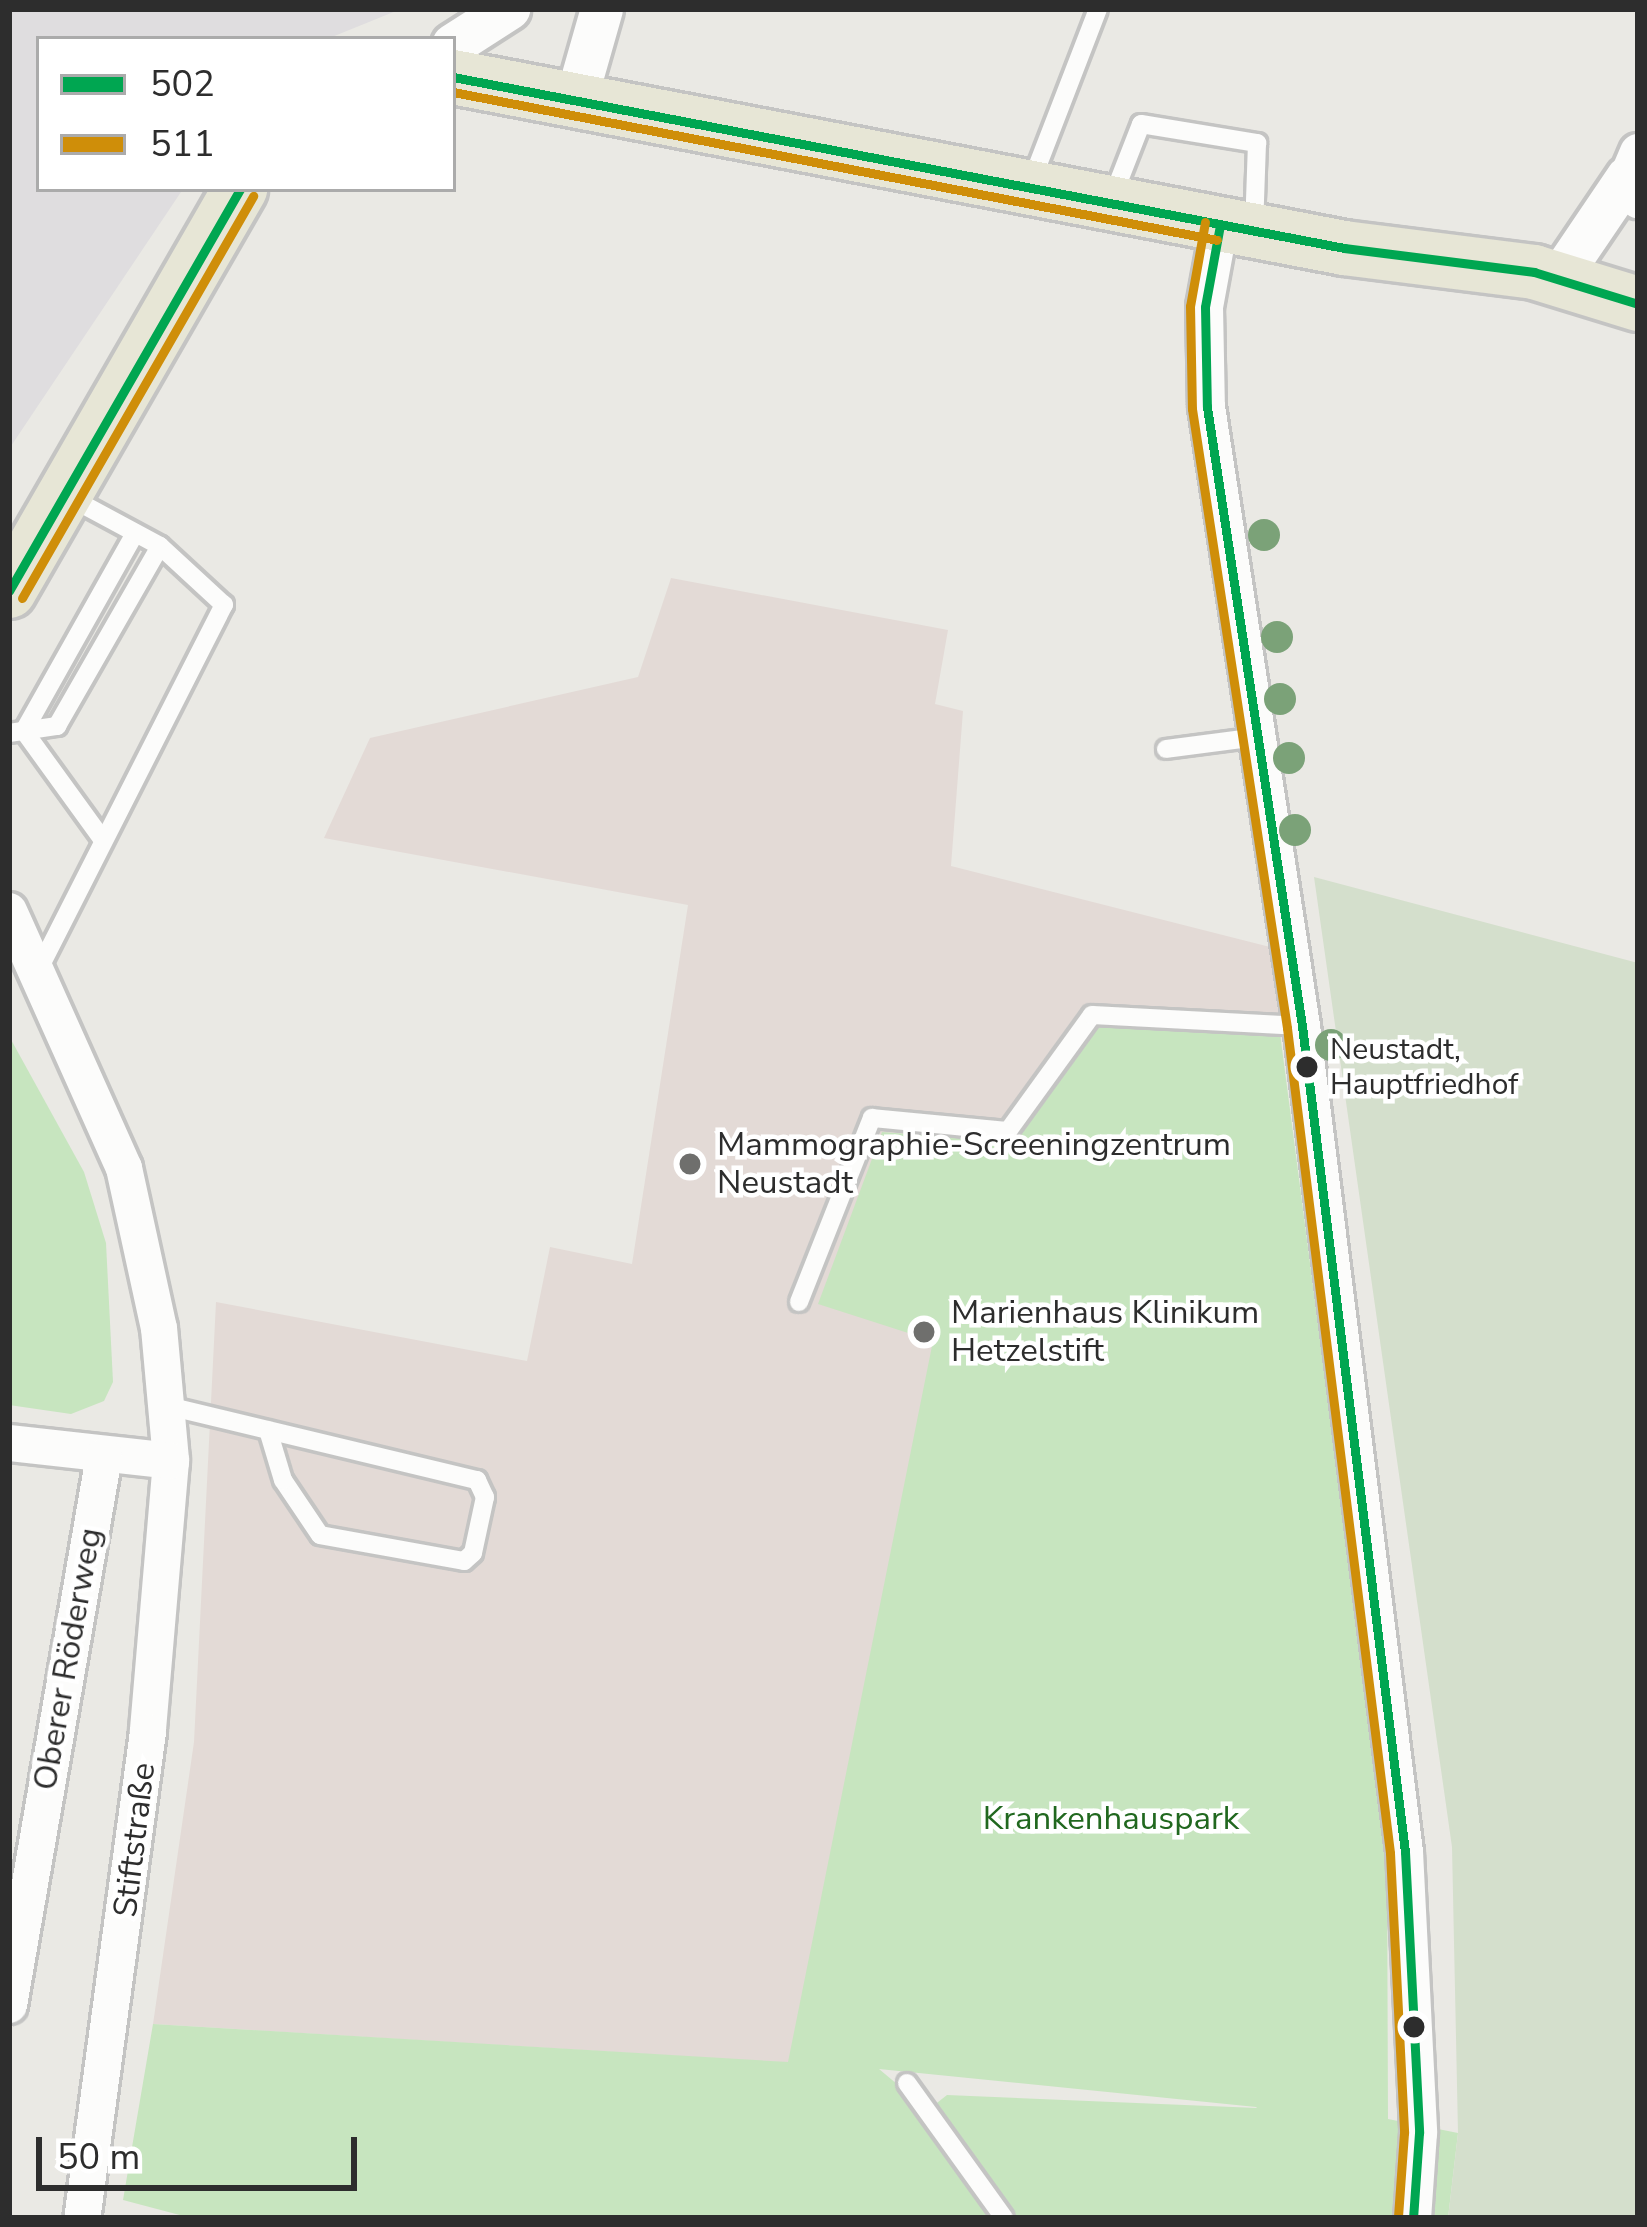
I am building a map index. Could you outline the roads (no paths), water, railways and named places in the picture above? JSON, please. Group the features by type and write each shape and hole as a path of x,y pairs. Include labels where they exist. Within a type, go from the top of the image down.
{"main road":[{"path":"456,78 1110,206 1600,290"},
{"path":"9,591 238,192"}],"street":[{"path":"456,43 509,9"},
{"path":"575,104 602,9"},
{"path":"1600,290 1634,177"},
{"path":"1237,228 1204,307 1207,407 1302,1026 1405,1852 1418,2133 1413,2218"},
{"name":"Stiftstraße","path":"9,911 23,963 124,1168 142,1234 168,1406 171,1461 143,1778 82,2218"},
{"path":"9,1443 171,1461"},
{"name":"Oberer Röderweg","path":"9,2005 104,1456"}],"lane":[{"path":"1028,190 1098,9"},
{"path":"1110,206 1141,124 1257,143 1237,228"},
{"path":"23,963 103,840 224,605 160,546 64,495"},
{"path":"16,732 135,532"},
{"path":"16,732 57,726 160,546"},
{"path":"16,732 103,840"},
{"path":"1166,749 1257,737"},
{"path":"799,1302 872,1118 1008,1131 1092,1016 1302,1026"},
{"path":"168,1406 268,1430 476,1480 485,1497 473,1553 464,1561 320,1535 283,1480 268,1430"},
{"path":"907,2083 1004,2218"}],"place":[{"name":"Neustadt, Hauptfriedhof","path":"1307,1067"},
{"name":"Mammographie-Screeningzentrum Neustadt","path":"690,1164"},
{"name":"Marienhaus Klinikum Hetzelstift","path":"924,1332"}],"park label":[{"name":"Krankenhauspark","path":"1111,1819"}]}
